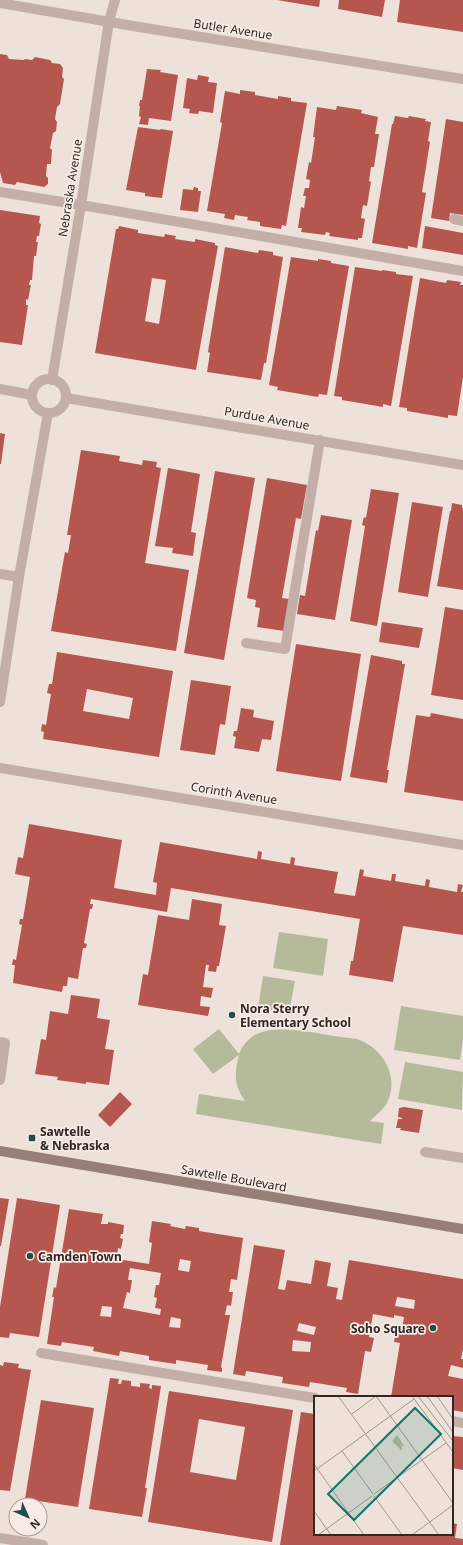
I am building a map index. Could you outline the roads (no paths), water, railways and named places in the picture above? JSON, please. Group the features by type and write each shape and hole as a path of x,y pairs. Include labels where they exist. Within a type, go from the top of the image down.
{"street":[{"name":"Nebraska Avenue","path":"52,380 109,21 115,0"},
{"name":"Butler Avenue","path":"0,3 463,79"},
{"path":"0,192 81,204 463,271"},
{"path":"44,380 52,380 60,383 64,387 66,398 62,408 48,413 37,408 32,395 38,383 44,380"},
{"path":"0,389 32,395"},
{"name":"Purdue Avenue","path":"66,398 463,465"},
{"path":"0,702 19,577 48,413"},
{"path":"246,643 285,649 320,440"},
{"path":"0,574 19,577"},
{"name":"Corinth Avenue","path":"0,768 463,845"},
{"path":"0,1042 6,1043 0,1080"},
{"name":"Sawtelle Boulevard","path":"0,1152 463,1229"},
{"path":"425,1152 463,1158"},
{"path":"41,1354 314,1398"},
{"path":"453,1421 463,1423"},
{"path":"0,1538 43,1545"}],"place":[{"name":"Nora Sterry Elementary School","path":"232,1015"},
{"name":"Sawtelle & Nebraska","path":"32,1138"},
{"name":"Camden Town","path":"30,1256"},
{"name":"Soho Square","path":"433,1328"}]}
